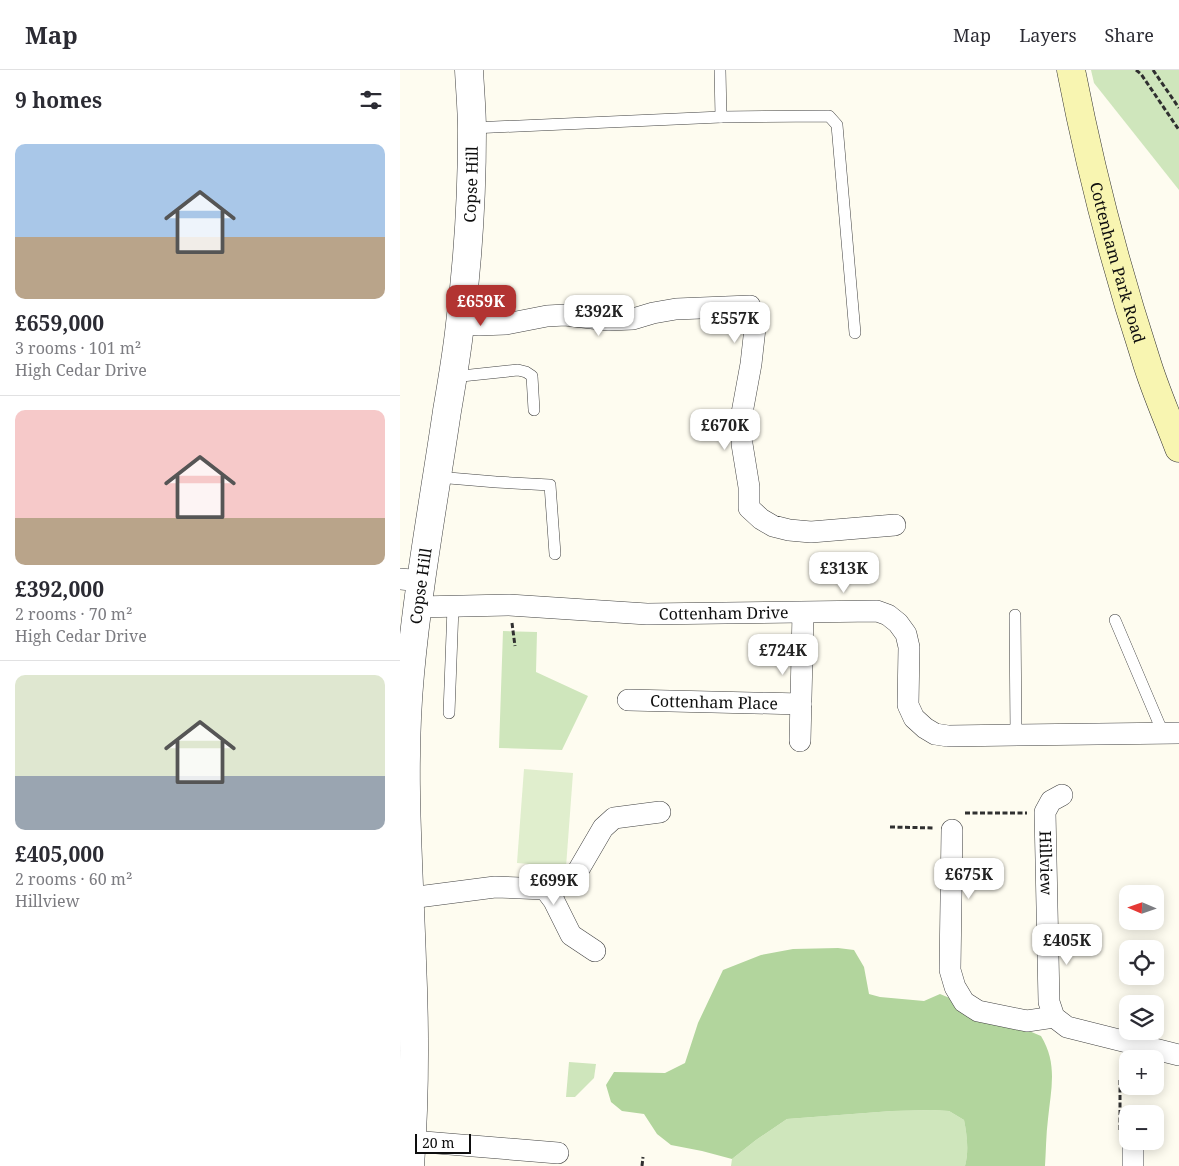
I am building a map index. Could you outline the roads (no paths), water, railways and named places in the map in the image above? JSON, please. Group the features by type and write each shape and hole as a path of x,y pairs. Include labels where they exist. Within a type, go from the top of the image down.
{"main road":[{"name":"Cottenham Park Road","path":"1072,70 1086,141 1118,269 1146,361 1179,448"}],"street":[{"name":"Copse Hill","path":"411,1153 407,1068 412,964 410,898 403,811 413,589 437,477 460,324 469,219 472,128 469,70"},
{"path":"460,324 506,324 547,316 565,315 609,320 633,319 676,309 750,306 755,317 755,328 742,413 742,444 749,487 749,508 761,519 773,526 789,530 811,532 895,525"},
{"name":"Cottenham Drive","path":"413,589 453,607 509,605 647,614 877,612 888,615 898,622 906,634 908,647 908,705 914,718 935,734 948,736 1171,733"},
{"name":"Cottenham Place","path":"800,741 803,613"},
{"name":"Cottenham Place","path":"628,700 800,704"},
{"name":"Hillview","path":"1054,1017 1049,1002 1046,812 1051,801 1062,795"},
{"path":"410,898 495,887 557,888 575,876 602,828 614,818 660,812"},
{"path":"944,829 950,970 955,987 964,1002 978,1010 1027,1021 1054,1017 1067,1027 1179,1055"},
{"path":"545,889 554,901 571,935 595,951"},
{"path":"1130,1150 1133,1166"},
{"path":"411,1153 558,1154"}],"lane":[{"path":"720,70 721,117"},
{"name":"Copse Hill","path":"472,128 721,117 829,116 837,124 855,333"},
{"path":"452,377 518,370 526,372 532,376 534,410"},
{"path":"437,477 550,485 555,554"},
{"path":"449,713 453,607"},
{"path":"1015,614 1016,735"},
{"path":"1115,620 1171,733"}]}
